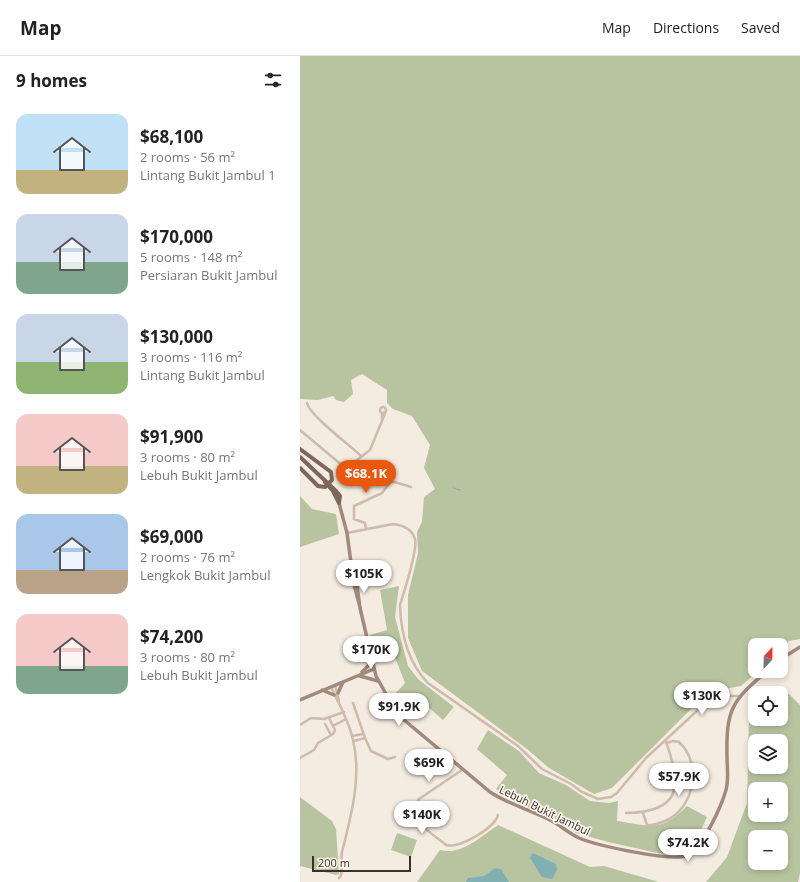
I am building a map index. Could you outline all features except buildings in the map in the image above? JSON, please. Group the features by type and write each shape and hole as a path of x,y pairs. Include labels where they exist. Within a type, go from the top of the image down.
{"main road":[{"path":"300,449 331,472 332,480 326,487 318,486 300,468"},
{"name":"Lebuh Bukit Jambul","path":"300,456 336,491 340,496 339,503"},
{"name":"Lebuh Bukit Jambul","path":"300,460 327,484 339,503 347,533 357,598 374,669 379,682 397,714 462,770 498,797 550,820 579,838 618,848 666,857 682,857 694,850 702,840 724,793 727,781 727,726 732,708 740,696 759,678"},
{"path":"788,655 800,647"},
{"path":"358,676 369,665 370,654"},
{"path":"300,700 374,669"},
{"path":"358,676 370,677 379,682"},
{"path":"322,690 336,694 344,681"}],"street":[{"path":"307,403 320,421 361,456"},
{"path":"300,430 344,468 348,467 370,450 384,413"},
{"path":"366,529 365,523 354,518 354,506 382,493 391,481 411,486"},
{"path":"347,533 393,524 400,525 409,530 415,538 414,552 400,609 410,656 420,675 428,683 518,746 542,769 590,797 605,799 611,797 624,787 646,758 666,742 699,709 713,699 725,695 740,696"},
{"path":"332,686 344,712 354,741 356,772 351,816 341,855 342,874 339,878"},
{"path":"352,703 363,734 373,753 388,759 395,756"},
{"path":"300,725 311,718 329,718 344,712"},
{"path":"300,758 314,750 318,743 331,735 335,730 329,718"},
{"path":"333,726 346,718"},
{"path":"325,724 331,735"},
{"path":"352,736 363,734"},
{"path":"354,741 365,738"},
{"path":"626,813 644,813 661,808 669,800 675,788 676,776 666,742"},
{"path":"644,813 647,824 655,825 668,820 686,804 691,790 693,776 691,765 685,749 679,742 666,742"},
{"path":"462,770 419,799 416,813 419,822 446,845 450,846 462,844 494,824 498,815"}],"green space":[{"path":"300,56 800,56 800,639 788,642 788,638 748,638 748,678 750,678 741,686 719,690 693,707 612,788 594,794 549,768 527,749 422,671 408,638 408,595 418,553 417,532 422,522 424,497 435,489 424,468 430,445 412,416 393,409 387,403 387,390 362,374 351,380 353,394 344,402 336,400 333,396 318,400 300,399"},
{"path":"300,496 312,509 336,514 339,534 300,547"},
{"path":"399,586 395,617 408,666 418,679 454,707 443,720 419,699 407,713 392,697 405,683 391,647 373,649 370,635 387,630 380,590"},
{"path":"788,694 800,705 800,873 798,882 706,882 727,857 747,803 748,759 748,774 788,774 788,734 749,734 749,726 788,726"},
{"path":"488,730 519,751 539,773 566,785 590,801 609,803 618,801 617,821 655,826 662,824 678,815 687,806 707,817 696,841 681,852 662,854 576,833 553,817 510,800 496,789 507,775 477,749"},
{"path":"300,797 332,821 336,829 339,874 336,875 300,866"},
{"path":"498,825 590,867 604,866 659,882 417,882 440,850 448,851 464,848"},
{"path":"397,833 417,840 411,857 391,850"}],"water":[{"path":"533,853 556,864 557,870 552,879 542,877 530,858"},
{"path":"495,868 501,869 509,882 466,882 468,878 484,876"}],"waterway":[{"path":"453,488 460,490"}]}
